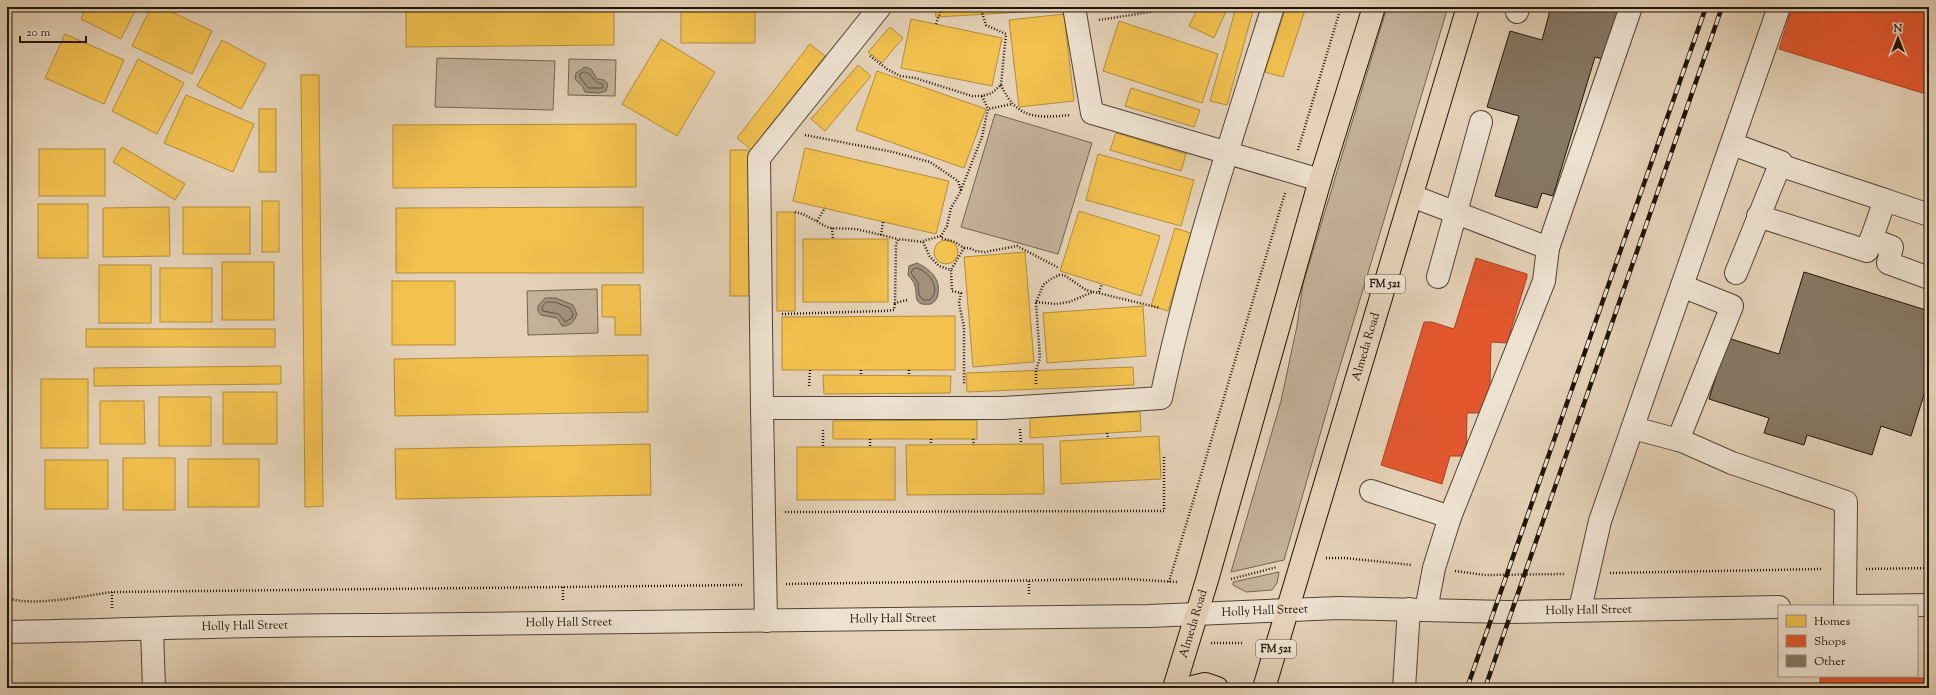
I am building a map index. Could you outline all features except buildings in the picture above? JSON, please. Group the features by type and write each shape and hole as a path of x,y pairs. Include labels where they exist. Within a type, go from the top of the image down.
{"main road":[{"name":"Almeda Road","path":"1174,688 1197,614 1320,180 1374,7"},
{"name":"Almeda Road","path":"1264,688 1468,7"},
{"path":"1189,688 1205,684 1217,688"}],"street":[{"path":"766,621 759,158 880,7"},
{"path":"762,408 1003,408 1161,398 1180,313 1227,152 1273,7"},
{"path":"1404,688 1418,610 1434,568 1450,517 1544,282 1548,248 1631,7"},
{"path":"1580,609 1600,521 1732,144 1778,7"},
{"path":"1076,15 1092,113 1320,180"},
{"path":"1438,277 1481,122"},
{"path":"1732,144 1781,162 1736,273"},
{"path":"1779,165 1929,215"},
{"path":"1412,196 1548,248"},
{"path":"1758,216 1866,251 1885,200"},
{"path":"1871,239 1892,247 1888,263 1929,278"},
{"path":"1678,440 1732,306 1682,286"},
{"path":"1633,428 1678,440 1732,463 1846,502 1844,569 1845,605"},
{"path":"1371,491 1450,517"},
{"path":"1918,605 1929,605"},
{"name":"Holly Hall Street","path":"7,632 152,630 300,624 382,626 1149,616 1338,608 1506,612 1580,609 1778,607"},
{"path":"152,630 154,688"}],"path":[{"path":"936,24 942,7"},
{"path":"980,7 986,25 1006,34 1001,85 1007,99 1018,110 1040,118 1092,113"},
{"path":"1076,15 1150,12 1160,7"},
{"path":"1169,582 1341,7"},
{"path":"852,42 887,69 900,76 915,78 972,96 982,96 992,93 1001,85"},
{"path":"795,212 803,214 829,228 856,229 898,239 921,241 930,241 941,236 947,226 951,208 961,191 982,136 988,109 982,96"},
{"path":"988,109 1012,104"},
{"path":"780,131 885,150 930,162 958,181 961,191"},
{"path":"817,221 822,216 825,208"},
{"path":"881,235 883,222"},
{"path":"832,228 833,239"},
{"path":"941,236 941,238 955,242 964,248 969,248 976,251 985,252 1017,246 1058,268"},
{"path":"778,314 894,310 896,245 898,239"},
{"path":"921,241 930,257 939,266 951,270"},
{"path":"964,248 951,270 952,291 961,293 959,303 964,327 964,408"},
{"path":"1036,405 1036,370 1040,358 1036,302 1043,285 1058,275 1064,275 1073,282 1093,292"},
{"path":"1099,292 1102,284"},
{"path":"1036,302 1056,304 1069,302 1093,292 1099,292 1180,313"},
{"path":"895,303 907,300"},
{"path":"861,370 861,376"},
{"path":"909,370 909,376"},
{"path":"1107,433 1108,438"},
{"path":"870,439 870,447"},
{"path":"931,439 931,445"},
{"path":"973,439 974,445"},
{"path":"765,512 1164,511 1164,456"},
{"path":"1326,558 1345,558 1434,568 1484,576 1929,568"},
{"path":"1231,579 1281,566"},
{"path":"7,598 13,600 51,600 112,592 1127,579 1178,582"},
{"path":"1206,643 1244,643"}],"shaded area":[{"path":"1387,7 1448,7 1334,386 1284,560 1231,572 1281,401 1297,326 1303,284"},
{"path":"437,58 555,61 553,110 435,107"},
{"path":"569,59 616,60 615,96 568,95"},
{"path":"995,114 1092,143 1058,254 961,227"},
{"path":"597,289 598,333 528,335 527,291"},
{"path":"1279,572 1277,583 1272,590 1246,592 1233,585 1233,582"}],"water":[{"path":"585,67 591,69 597,79 604,80 608,84 606,91 599,93 585,92 583,87 575,79 576,73"},
{"path":"917,263 934,275 938,284 937,297 931,304 921,304 918,302 915,284 908,275 909,266"},
{"path":"545,298 556,298 573,305 577,314 573,321 568,325 562,326 557,318 541,315 538,311 538,306"}],"railway":[{"path":"1467,688 1706,7"},
{"path":"1485,688 1722,7"}]}
